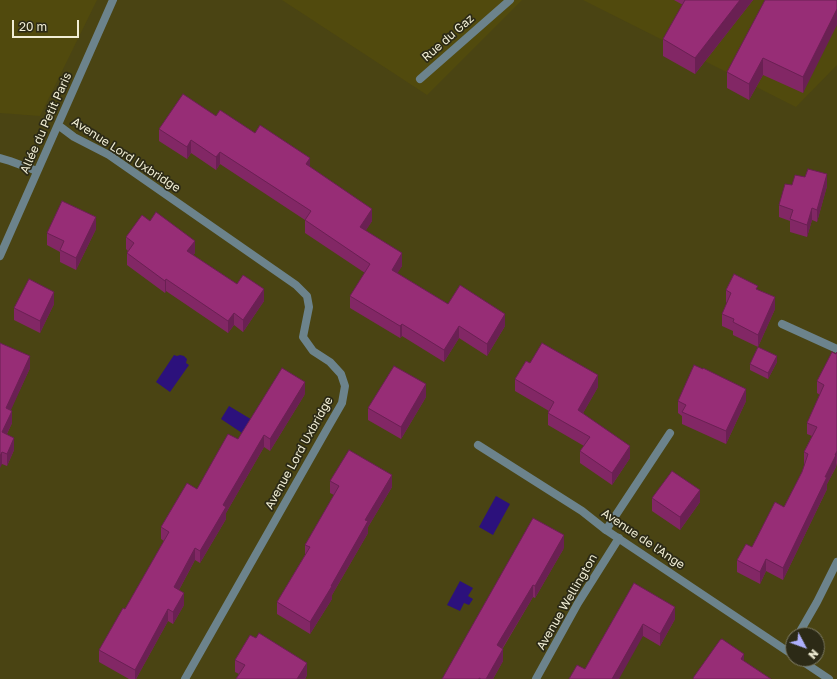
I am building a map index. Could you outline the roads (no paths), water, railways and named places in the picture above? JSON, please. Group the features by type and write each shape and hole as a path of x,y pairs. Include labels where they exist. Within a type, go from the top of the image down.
{"street":[{"name":"Allée du Petit Paris","path":"0,256 46,148 58,125 113,0"},
{"name":"Rue du Gaz","path":"420,79 510,0"},
{"name":"Avenue Lord Uxbridge","path":"58,125 74,137 109,155 296,285 307,296 309,307 303,336 313,351 330,362 340,374 346,386 342,403 185,679"},
{"path":"0,158 37,172"},
{"path":"782,324 837,349"},
{"path":"606,530 670,433"},
{"name":"Avenue de l'Ange","path":"478,445 582,511 606,530 785,649"},
{"name":"Avenue Wellington","path":"536,679 578,603 619,538"},
{"path":"803,627 837,562"},
{"path":"811,667 829,679"}]}
